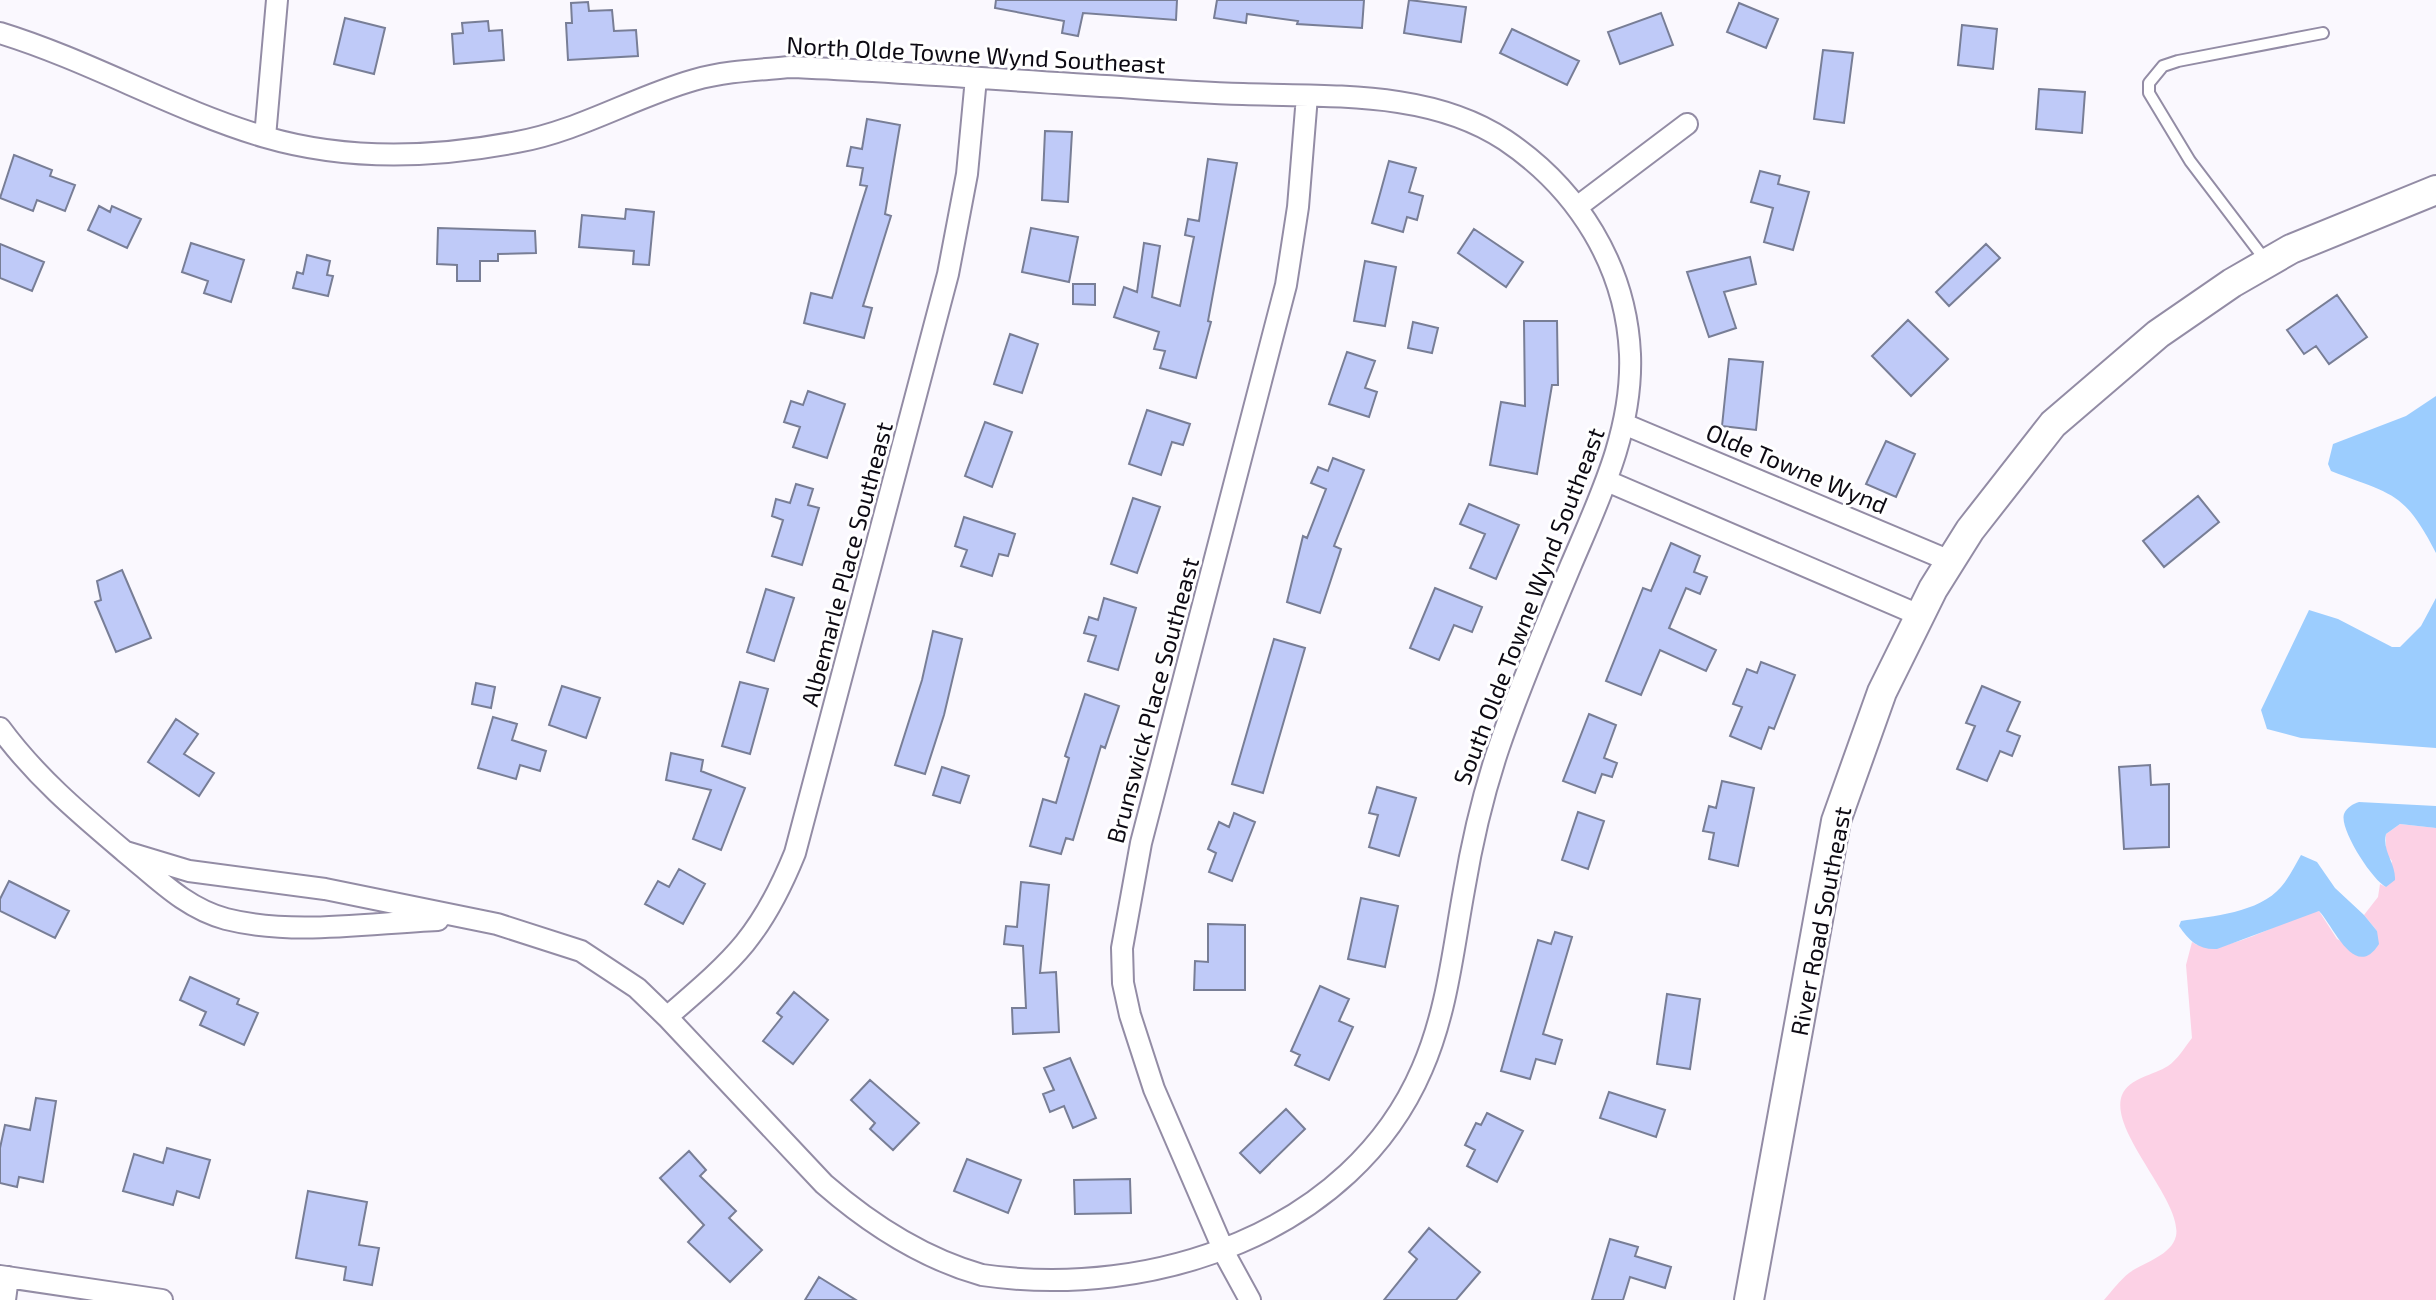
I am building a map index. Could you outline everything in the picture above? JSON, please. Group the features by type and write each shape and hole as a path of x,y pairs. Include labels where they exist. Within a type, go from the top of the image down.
{"main road":[{"name":"River Road Southeast","path":"1749,1300 1836,821 1882,692 1919,615 1950,561 2053,424 2158,334 2267,263 2378,211 2436,190"}],"street":[{"path":"265,137 277,0"},
{"name":"North Olde Towne Wynd Southeast","path":"0,33 90,65 265,137 351,153 438,153 521,142 566,129 663,90 719,73 802,68 1307,96 1417,106 1475,123 1531,159 1577,207 1612,265 1627,321 1630,358 1624,424"},
{"name":"Albemarle Place Southeast","path":"667,1017 747,945 774,903 795,853 948,274 967,174 976,78"},
{"name":"Brunswick Place Southeast","path":"1250,1300 1227,1258 1141,1051 1123,983 1122,948 1141,843 1286,285 1296,221 1307,96"},
{"path":"1577,207 1687,124"},
{"name":"South Olde Towne Wynd Southeast","path":"126,852 178,869 325,889 527,932 581,951 637,988 824,1184 874,1224 915,1249 984,1276 1049,1285 1145,1281 1227,1258 1304,1214 1350,1174 1393,1122 1421,1071 1448,985 1474,839 1499,748 1540,638 1607,481 1624,424"},
{"name":"Olde Towne Wynd","path":"1624,424 1950,561"},
{"path":"1607,481 1919,615"},
{"name":"South Olde Towne Wynd Southeast","path":"0,728 52,789 188,903 227,919 331,926 465,919"},
{"path":"5,1300 4,1276 162,1300"}],"lane":[{"path":"2267,263 2190,161 2149,93 2149,83 2163,66 2178,61 2323,33"}],"shaded area":[{"path":"2400,824 2436,828 2436,1300 2104,1300 2129,1273 2169,1249 2176,1236 2169,1204 2135,1146 2121,1110 2125,1089 2171,1063 2192,1038 2186,965 2192,942 2204,947 2236,942 2319,911 2337,939 2368,955 2377,947 2377,931 2364,915 2378,897 2380,884 2386,887 2392,861 2386,854 2386,834"}],"water":[{"path":"2436,396 2436,553 2405,506 2383,491 2331,471 2328,464 2333,444 2406,416"},
{"path":"2436,598 2436,748 2301,738 2267,729 2261,710 2309,610 2338,619 2392,647 2400,647 2421,626"},
{"path":"2359,802 2436,806 2436,828 2400,824 2386,834 2395,880 2386,887 2365,865 2346,831 2344,814 2350,806"},
{"path":"2301,855 2317,862 2335,888 2377,931 2379,944 2370,954 2361,957 2353,954 2319,911 2217,949 2195,944 2179,926 2181,921 2234,912 2260,903 2281,887"}],"building":[{"path":"996,0 1177,0 1176,20 1083,13 1078,36 1062,33 1064,21 995,8"},
{"path":"1217,0 1364,0 1362,28 1297,24 1298,21 1247,14 1246,23 1214,18"},
{"path":"1409,0 1466,7 1461,42 1404,33"},
{"path":"588,2 589,11 612,10 614,31 636,30 638,56 568,60 566,23 572,23 571,3"},
{"path":"1739,3 1778,19 1766,48 1727,32"},
{"path":"1661,13 1673,45 1620,64 1608,32"},
{"path":"345,18 385,28 374,74 334,64"},
{"path":"488,21 489,31 502,30 504,60 454,64 452,34 463,33 462,23"},
{"path":"1962,25 1997,29 1993,69 1958,65"},
{"path":"1512,29 1579,61 1567,85 1500,53"},
{"path":"1823,50 1853,53 1844,123 1814,119"},
{"path":"2039,89 2085,92 2082,133 2036,129"},
{"path":"867,119 900,125 885,214 891,216 863,306 872,308 864,338 804,323 811,293 832,298 867,186 860,185 863,168 847,166 851,147 862,149"},
{"path":"1045,131 1072,132 1068,202 1042,200"},
{"path":"14,155 52,170 50,176 75,185 65,211 37,200 33,211 0,198"},
{"path":"1208,159 1237,163 1208,321 1211,322 1196,378 1160,368 1165,351 1154,349 1159,332 1114,317 1124,287 1137,292 1144,243 1160,246 1152,297 1180,306 1194,237 1185,235 1188,219 1199,221"},
{"path":"1389,161 1416,168 1409,192 1423,196 1417,220 1407,217 1403,232 1372,223"},
{"path":"1760,171 1780,176 1778,184 1809,192 1793,250 1764,242 1773,208 1751,202"},
{"path":"99,206 110,212 112,206 141,219 127,248 88,230"},
{"path":"626,209 654,212 649,265 633,264 634,251 579,247 582,215 625,219"},
{"path":"438,228 535,231 536,253 498,254 498,261 480,261 480,281 457,281 457,265 437,264"},
{"path":"1031,228 1078,237 1069,282 1022,272"},
{"path":"1474,229 1523,262 1506,287 1458,253"},
{"path":"191,243 244,260 231,302 204,293 208,281 182,272"},
{"path":"0,244 44,262 32,291 0,278"},
{"path":"1986,244 2000,258 1949,306 1936,292"},
{"path":"307,255 330,261 327,275 333,276 328,296 293,288 297,272 303,274"},
{"path":"1750,257 1756,284 1724,292 1736,328 1709,337 1687,272"},
{"path":"1365,261 1396,267 1385,326 1354,321"},
{"path":"1073,284 1095,284 1095,305 1073,304"},
{"path":"2337,295 2367,337 2329,364 2316,346 2304,354 2287,330"},
{"path":"1908,320 1948,359 1911,396 1872,356"},
{"path":"1524,321 1557,321 1558,385 1552,385 1537,474 1490,465 1501,402 1525,406"},
{"path":"1413,322 1438,328 1432,353 1408,348"},
{"path":"1010,334 1038,344 1022,393 994,384"},
{"path":"1347,352 1375,361 1365,388 1377,392 1369,417 1329,404"},
{"path":"1729,359 1763,362 1756,430 1722,426"},
{"path":"808,391 845,404 827,458 793,447 800,427 784,422 791,401 803,405"},
{"path":"1147,410 1190,424 1183,445 1172,442 1161,475 1129,464"},
{"path":"985,422 1012,432 992,487 965,476"},
{"path":"1886,441 1915,454 1896,497 1866,484"},
{"path":"1333,458 1364,470 1334,546 1341,549 1320,613 1287,602 1303,536 1307,538 1326,489 1311,483 1318,467 1328,471"},
{"path":"796,484 813,489 808,505 819,508 802,565 772,556 783,520 772,516 776,499 790,503"},
{"path":"2198,496 2219,522 2164,567 2143,541"},
{"path":"1133,498 1160,507 1137,573 1111,564"},
{"path":"1469,504 1519,525 1496,579 1470,568 1485,534 1460,524"},
{"path":"964,517 1015,534 1008,556 999,554 992,576 961,566 967,550 955,546"},
{"path":"1671,543 1700,556 1694,572 1707,577 1700,594 1686,588 1669,628 1716,650 1706,671 1660,650 1641,695 1606,681 1643,588 1651,591"},
{"path":"122,570 151,638 116,652 95,602 101,600 97,581"},
{"path":"1435,588 1482,607 1472,632 1454,625 1439,660 1410,648"},
{"path":"766,589 794,598 774,661 747,652"},
{"path":"1104,598 1136,608 1118,670 1088,661 1096,636 1084,633 1089,617 1098,620"},
{"path":"933,631 962,639 944,715 925,774 895,765 922,680"},
{"path":"1274,639 1305,648 1263,793 1232,784"},
{"path":"1761,662 1795,675 1774,729 1769,727 1761,749 1730,736 1742,707 1733,704 1747,669 1757,673"},
{"path":"740,682 768,689 750,754 722,746"},
{"path":"476,683 495,687 491,708 472,704"},
{"path":"562,686 600,698 586,738 549,725"},
{"path":"1982,686 2020,702 2007,731 2020,736 2012,756 2000,751 1987,781 1957,769 1975,726 1966,723"},
{"path":"1085,694 1119,706 1105,748 1101,746 1073,840 1066,838 1061,854 1030,846 1043,799 1056,803 1069,758 1065,756"},
{"path":"1589,714 1616,725 1604,758 1617,763 1612,777 1602,774 1595,793 1563,781"},
{"path":"493,717 517,724 512,740 546,751 540,771 520,765 516,779 478,768"},
{"path":"176,719 198,734 184,754 214,773 199,796 148,762"},
{"path":"671,753 703,760 701,771 745,788 721,850 693,839 711,790 666,780"},
{"path":"2150,765 2151,785 2169,784 2169,847 2124,849 2119,767"},
{"path":"942,767 969,776 960,803 933,795"},
{"path":"1722,781 1754,788 1738,866 1709,859 1714,833 1703,831 1709,806 1716,808"},
{"path":"1377,787 1416,798 1399,856 1369,847 1378,815 1369,813"},
{"path":"1578,812 1604,821 1588,869 1562,860"},
{"path":"1234,813 1255,822 1232,881 1209,872 1216,853 1208,849 1219,822 1229,827"},
{"path":"679,869 705,884 683,924 645,904 658,881 669,887"},
{"path":"9,881 69,911 55,938 0,911 0,899"},
{"path":"1021,882 1049,885 1040,973 1056,972 1059,1032 1013,1034 1012,1008 1026,1008 1023,946 1004,944 1006,926 1017,927"},
{"path":"1361,898 1398,906 1385,967 1348,959"},
{"path":"1208,924 1245,925 1245,990 1194,990 1195,961 1208,962"},
{"path":"1555,932 1572,937 1543,1034 1562,1040 1555,1064 1536,1059 1530,1079 1501,1071 1538,940 1551,944"},
{"path":"190,977 239,999 237,1004 258,1013 244,1045 200,1025 206,1012 180,1000"},
{"path":"1320,986 1349,999 1339,1021 1353,1027 1329,1080 1295,1065 1300,1055 1291,1051"},
{"path":"794,992 828,1020 793,1064 763,1041 782,1017 777,1013"},
{"path":"1667,994 1700,999 1690,1069 1657,1064"},
{"path":"1070,1058 1096,1118 1073,1128 1064,1106 1050,1112 1043,1094 1054,1090 1044,1068"},
{"path":"870,1080 919,1123 893,1150 870,1129 875,1123 851,1100"},
{"path":"1609,1092 1665,1110 1656,1137 1600,1118"},
{"path":"36,1098 56,1101 43,1182 19,1177 17,1187 0,1183 0,1148 5,1125 30,1130"},
{"path":"1286,1109 1305,1129 1260,1173 1240,1153"},
{"path":"1487,1113 1523,1131 1497,1182 1467,1166 1475,1150 1465,1145 1476,1123 1481,1125"},
{"path":"167,1148 210,1160 199,1198 177,1191 173,1205 123,1191 134,1154 163,1163"},
{"path":"689,1151 706,1170 700,1176 736,1211 729,1218 762,1250 730,1282 688,1242 704,1225 660,1178"},
{"path":"967,1159 1021,1180 1008,1213 954,1191"},
{"path":"1130,1179 1131,1213 1075,1214 1074,1180"},
{"path":"308,1191 367,1202 359,1245 379,1248 372,1285 344,1280 346,1267 296,1258"},
{"path":"1429,1228 1480,1272 1456,1300 1384,1300 1417,1259 1409,1252"},
{"path":"1610,1239 1638,1247 1635,1256 1671,1267 1665,1288 1630,1277 1623,1300 1592,1300"},
{"path":"819,1277 856,1300 805,1300"}]}
